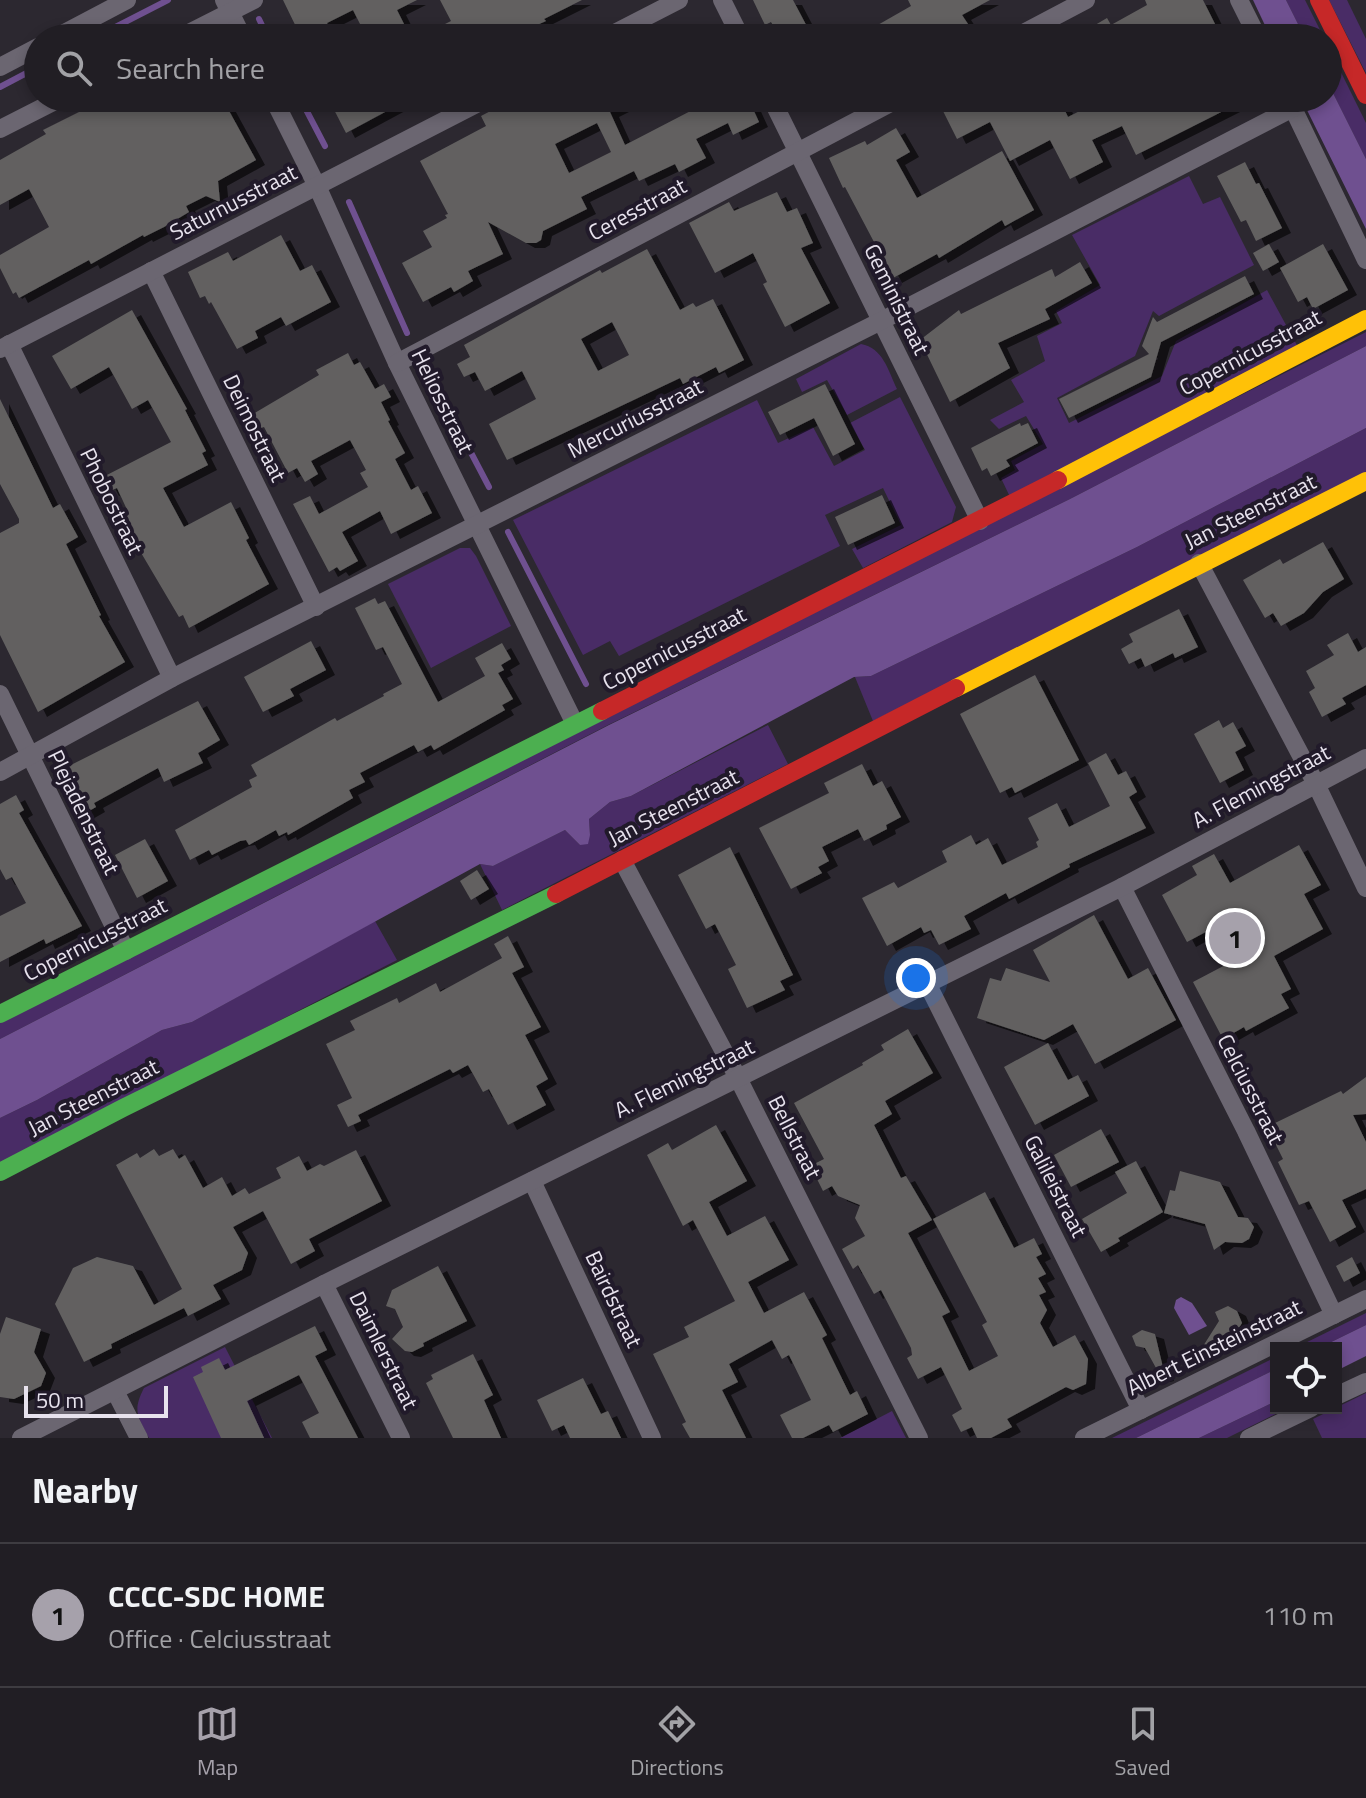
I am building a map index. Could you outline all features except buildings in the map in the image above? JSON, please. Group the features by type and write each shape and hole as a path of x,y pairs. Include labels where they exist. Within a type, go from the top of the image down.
{"street":[{"path":"82,24 127,0"},
{"path":"200,24 227,6 254,0"},
{"path":"632,24 679,0"},
{"path":"722,0 734,24"},
{"path":"1041,24 1086,0"},
{"path":"1239,0 1251,24"},
{"path":"1319,0 1331,24"},
{"path":"227,6 236,24"},
{"path":"1342,46 1366,95"},
{"path":"0,67 24,54"},
{"path":"0,129 33,112"},
{"name":"Heliosstraat","path":"280,112 397,363 575,724"},
{"name":"Saturnusstraat","path":"4,346 461,112"},
{"name":"Geministraat","path":"778,112 980,521"},
{"name":"Ceresstraat","path":"397,363 873,112"},
{"name":"Mercuriusstraat","path":"0,772 172,678 881,321 1273,112"},
{"path":"1294,112 1366,260"},
{"name":"Deimostraat","path":"151,271 316,607"},
{"name":"Copernicusstraat","path":"0,1014 980,521 1366,319"},
{"name":"Phobostraat","path":"4,346 172,678"},
{"name":"Jan Steenstraat","path":"0,1172 83,1127 494,926 1199,563 1366,481"},
{"path":"1199,563 1316,784 1366,888"},
{"name":"Plejadenstraat","path":"0,694 126,951"},
{"name":"A. Flemingstraat","path":"21,1438 1122,887 1366,758"},
{"name":"Bellstraat","path":"622,860 738,1078 919,1438"},
{"name":"Celciusstraat","path":"1122,887 1246,1131 1334,1315"},
{"name":"Galileistraat","path":"927,983 1141,1410"},
{"name":"Bairdstraat","path":"532,1181 652,1438"},
{"name":"Daimlerstraat","path":"324,1284 401,1438"},
{"name":"Albert Einsteinstraat","path":"1084,1438 1366,1299"},
{"path":"1342,1393 1366,1382"},
{"path":"115,1391 139,1438"},
{"path":"1249,1438 1299,1414"}],"shaded area":[{"path":"1253,0 1286,0 1298,24 1264,24"},
{"path":"1286,0 1305,0 1317,24 1298,24"},
{"path":"1329,0 1347,0 1366,39 1366,73 1342,24"},
{"path":"1342,74 1366,123 1366,159 1342,111"},
{"path":"1342,111 1366,159 1366,229 1308,112"},
{"path":"1189,176 1203,204 1220,197 1254,265 1159,316 1153,311 1135,356 1057,398 1069,423 1162,376 1176,341 1267,290 1298,347 1010,497 1001,478 1015,470 1011,461 1043,444 1026,416 999,429 990,420 1024,402 1011,380 1045,361 1037,336 1062,323 1056,311 1100,285 1072,235"},
{"path":"1366,332 1366,346 1070,499 608,725 0,1039 0,1022"},
{"path":"861,344 880,355 897,389 847,415 827,380 802,392 796,379"},
{"path":"1366,346 1366,428 1137,547 871,676 854,677 631,796 610,802 589,819 588,844 580,845 565,830 493,866 480,864 192,1022 162,1030 0,1118 0,1039 609,725 1070,499"},
{"path":"900,397 956,507 952,522 863,568 852,549 901,525 883,488 825,515 840,546 619,656 610,641 583,655 513,520 757,400 778,443 813,427 834,466 865,450 850,423"},
{"path":"1366,428 1366,473 873,721 855,677 871,676 1137,547"},
{"path":"460,548 470,548 476,556 511,626 431,668 388,584"},
{"path":"768,725 788,764 502,910 480,864 493,866 565,830 580,845 590,835 589,819 610,802 631,796"},
{"path":"375,921 397,960 0,1164 0,1118 162,1030 192,1022"},
{"path":"1181,1297 1192,1303 1207,1326 1189,1335 1174,1308 1176,1300"},
{"path":"1366,1313 1366,1325 1331,1342 1307,1342"},
{"path":"1366,1325 1366,1356 1342,1368 1342,1342 1331,1342"},
{"path":"225,1347 272,1438 149,1438 137,1408 144,1388"},
{"path":"1270,1360 1270,1372 1136,1438 1112,1438"},
{"path":"1270,1372 1270,1404 1199,1438 1136,1438"},
{"path":"1366,1393 1366,1438 1322,1438 1313,1419 1323,1414 1342,1414 1342,1405"},
{"path":"1270,1404 1270,1414 1276,1414 1227,1438 1199,1438"},
{"path":"892,1411 906,1438 840,1438"}],"waterway":[{"path":"121,24 168,0"},
{"path":"259,19 261,24"},
{"path":"0,87 24,74"},
{"path":"307,112 325,146"},
{"path":"349,202 407,333"},
{"path":"424,363 489,487"},
{"path":"508,532 586,684"}],"traffic: fast":[{"path":"0,1014 602,711"},
{"path":"0,1172 556,894"}],"traffic: slow":[{"path":"1058,480 1366,319"},
{"path":"956,688 1366,481"}],"traffic: jam":[{"path":"1319,0 1331,24"},
{"path":"1342,46 1366,95"},
{"path":"602,711 1058,480"},
{"path":"556,894 956,688"}],"place":[{"name":"CCCC-SDC HOME","path":"1235,938"}]}
